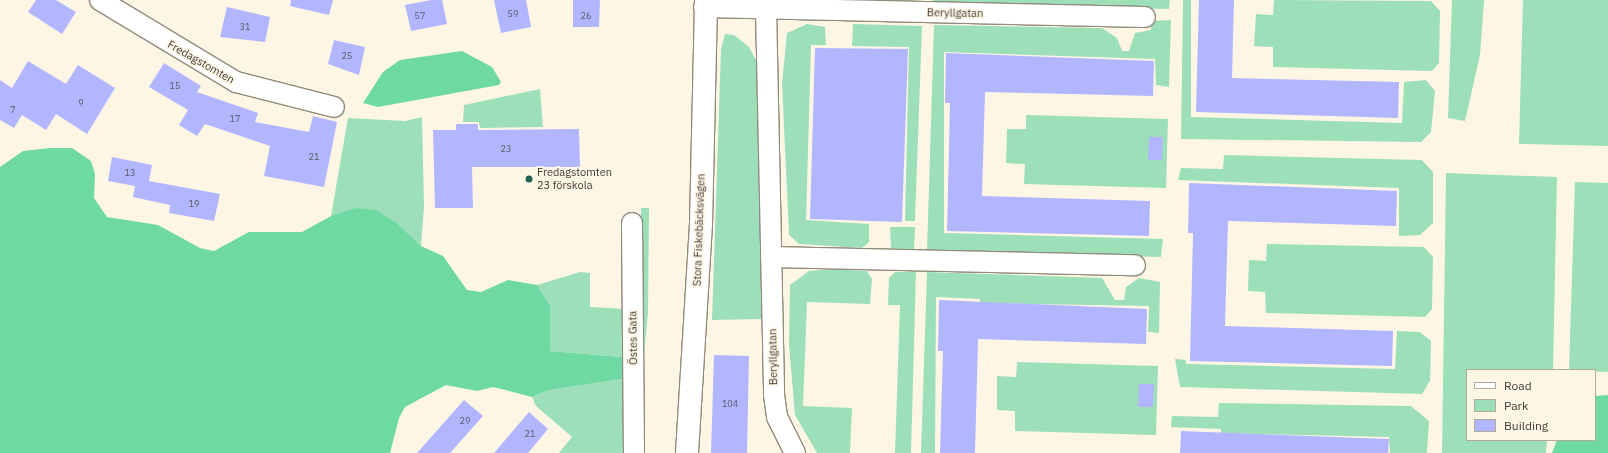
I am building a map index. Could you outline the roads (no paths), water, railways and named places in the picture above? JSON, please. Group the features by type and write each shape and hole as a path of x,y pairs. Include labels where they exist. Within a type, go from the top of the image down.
{"street":[{"name":"Fredagstomten","path":"100,0 236,82 334,107"},
{"name":"Beryllgatan","path":"704,2 766,7 1145,17"},
{"name":"Stora Fiskebäcksvägen","path":"687,453 701,224 704,2"},
{"name":"Beryllgatan","path":"766,7 774,394 777,417 795,453"},
{"name":"Östes Gata","path":"632,223 634,453"},
{"path":"771,257 1135,265"}],"place":[{"name":"Fredagstomten 23 förskola","path":"529,179"}]}
